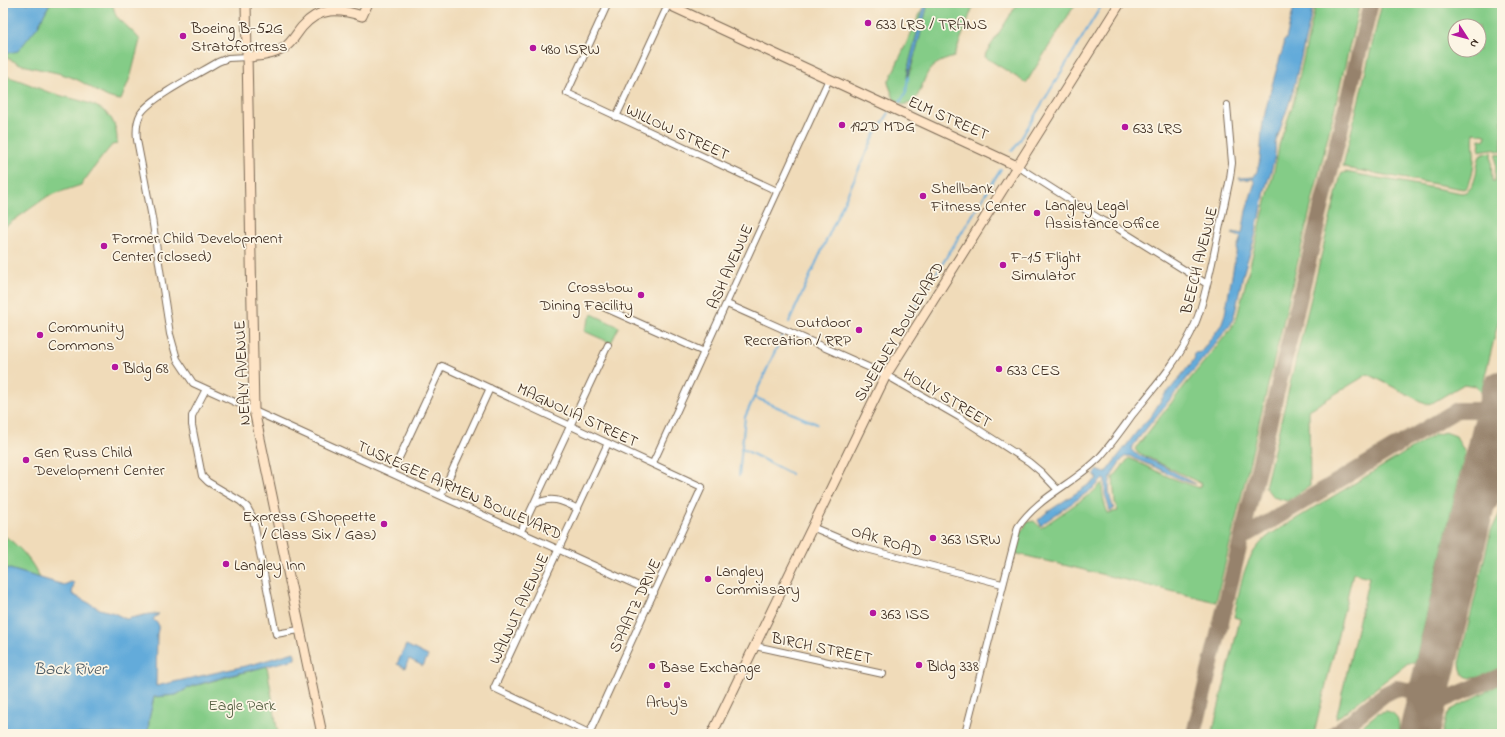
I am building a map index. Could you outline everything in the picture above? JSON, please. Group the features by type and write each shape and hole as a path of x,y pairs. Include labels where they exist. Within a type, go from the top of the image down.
{"main road":[{"name":"NEALY AVENUE","path":"246,3 254,410 322,734"},
{"path":"248,57 270,55 284,48 309,19 320,13 332,10 346,11 362,16 368,3"},
{"name":"SWEENEY BOULEVARD","path":"712,734 886,375 1120,3"},
{"name":"ELM STREET","path":"666,4 1017,166"}],"street":[{"name":"WILLOW STREET","path":"608,3 567,94 777,191"},
{"path":"616,117 666,4"},
{"name":"TUSKEGEE AIRMEN BOULEVARD","path":"248,57 224,59 156,100 141,114 136,129 152,218 170,334 177,359 193,383 521,531 654,593"},
{"name":"ASH AVENUE","path":"653,463 829,79"},
{"name":"BEECH AVENUE","path":"965,734 1002,584 1018,527 1025,516 1057,489 1074,480 1099,458 1158,383 1175,358 1194,325 1207,284 1230,178 1232,163 1227,105"},
{"name":"ELM STREET","path":"1017,166 1102,221 1114,226 1207,284"},
{"name":"HOLLY STREET","path":"727,304 886,375 959,417 1029,462 1042,472 1057,489"},
{"path":"601,306 704,352"},
{"path":"521,531 608,345"},
{"name":"MAGNOLIA STREET","path":"392,473 442,366 702,487"},
{"path":"206,388 192,416 192,425 202,476 208,482 240,501 247,507 253,518 276,634 299,630"},
{"path":"441,495 490,388"},
{"name":"WALNUT AVENUE","path":"589,733 494,688 608,443"},
{"name":"SPAATZ DRIVE","path":"589,733 702,487"},
{"path":"534,504 544,499 552,498 578,509"},
{"name":"OAK ROAD","path":"812,527 859,547 1002,584"},
{"name":"BIRCH STREET","path":"754,646 883,674"}],"green space":[{"path":"50,3 112,3 116,16 140,40 131,75 121,100 108,97 73,78 29,67 3,55 3,53 9,53 38,26"},
{"path":"925,3 907,77 911,69 928,3 977,3 972,9 954,57 936,64 927,74 914,102 903,105 894,99 888,83"},
{"path":"1018,3 1076,3 1026,83 985,57 986,53"},
{"path":"1316,3 1360,3 1216,602 1014,553 1020,533 1028,522 1034,521 1041,528 1093,492 1102,483 1105,506 1108,513 1118,511 1115,503 1113,478 1129,458 1169,477 1199,488 1202,484 1137,452 1135,449 1230,330 1237,317 1279,145 1293,104"},
{"path":"1382,3 1502,3 1502,152 1492,149 1479,151 1480,139 1485,140 1486,135 1474,133 1473,170 1468,185 1463,189 1351,169 1343,166"},
{"path":"3,75 49,92 96,106 105,112 112,120 116,130 117,144 112,145 81,185 48,196 3,228"},
{"path":"1491,152 1492,181 1495,181 1496,154 1502,155 1502,307 1481,392 1475,386 1464,384 1432,403 1426,404 1368,374 1309,410 1310,486 1287,501 1273,497 1265,487 1341,174 1345,172 1462,193 1471,188 1480,156"},
{"path":"592,314 619,327 611,343 584,331"},
{"path":"1445,432 1456,436 1465,453 1415,663 1408,663 1336,719 1369,577 1353,573 1314,734 1212,734 1240,619 1234,617 1241,582 1254,551 1271,534 1434,435"},
{"path":"1502,509 1502,668 1474,678 1468,677 1461,669 1460,659 1491,531"},
{"path":"3,535 24,554 40,578 3,567"},
{"name":"Eagle Park","path":"267,666 278,734 148,734 149,719 154,697 176,695 190,687"},
{"path":"1502,683 1502,734 1442,734 1446,717 1451,710"},
{"path":"1386,711 1394,714 1398,719 1398,734 1352,734 1378,713"}],"water":[{"path":"3,3 50,3 38,26 18,51 9,53 3,53"},
{"path":"925,3 928,3 918,44 907,79 909,64"},
{"path":"1295,3 1314,3 1292,95 1275,144 1274,161 1265,190 1260,218 1258,220 1233,319 1231,324 1131,449 1134,453 1159,464 1196,484 1178,478 1130,456 1125,456 1112,475 1110,481 1109,494 1114,509 1110,511 1105,494 1105,480 1103,479 1095,487 1041,526 1038,520 1046,513 1097,479 1094,475 1097,470 1106,472 1138,430 1151,416 1165,394 1193,361 1195,357 1193,355 1201,352 1221,325 1225,314 1237,248 1241,237 1232,234 1233,232 1242,234 1246,211 1255,182 1253,179 1240,180 1239,178 1254,177 1257,172 1265,113 1284,45 1283,42 1286,39"},
{"name":"Back River","path":"3,567 64,585 71,582 74,583 72,594 100,609 114,613 126,619 149,614 159,614 153,619 159,625 157,634 156,686 254,664 294,652 295,659 190,687 176,695 154,697 149,719 148,734 3,734"},
{"path":"406,645 428,656 423,666 409,659 405,668 397,664"}],"waterway":[{"path":"1012,151 1103,3"},
{"path":"900,102 906,93 908,77"},
{"path":"789,322 874,136 889,113"},
{"path":"902,329 1001,169"},
{"path":"739,476 745,417 782,336"},
{"path":"754,397 817,424"},
{"path":"741,448 791,474"}],"taxiway":[{"path":"1194,734 1371,3"},
{"path":"1242,538 1457,410 1498,410"},
{"path":"1466,542 1502,482"},
{"path":"1425,708 1502,675"},
{"path":"1334,734 1385,694 1397,688 1428,694"}],"runway":[{"path":"1419,734 1502,391"}],"place":[{"name":"633 LRS / TRANS","path":"868,23"},
{"name":"Boeing B-52G Stratofortress","path":"183,36"},
{"name":"480 ISRW","path":"533,48"},
{"name":"192D MDG","path":"842,125"},
{"name":"633 LRS","path":"1125,127"},
{"name":"Shellbank Fitness Center","path":"923,196"},
{"name":"Langley Legal Assistance Office","path":"1037,213"},
{"name":"Former Child Development Center (closed)","path":"104,246"},
{"name":"F-15 Flight Simulator","path":"1003,265"},
{"name":"Crossbow Dining Facility","path":"641,295"},
{"name":"Outdoor Recreation / RRP","path":"859,330"},
{"name":"Community Commons","path":"40,335"},
{"name":"Bldg 68","path":"115,367"},
{"name":"633 CES","path":"999,369"},
{"name":"Gen Russ Child Development Center","path":"26,460"},
{"name":"Express (Shoppette / Class Six / Gas)","path":"384,524"},
{"name":"363 ISRW","path":"933,538"},
{"name":"Langley Inn","path":"226,564"},
{"name":"Langley Commissary","path":"708,579"},
{"name":"363 ISS","path":"873,613"},
{"name":"Bldg 338","path":"919,665"},
{"name":"Base Exchange","path":"652,666"},
{"name":"Arby's","path":"667,685"}]}
